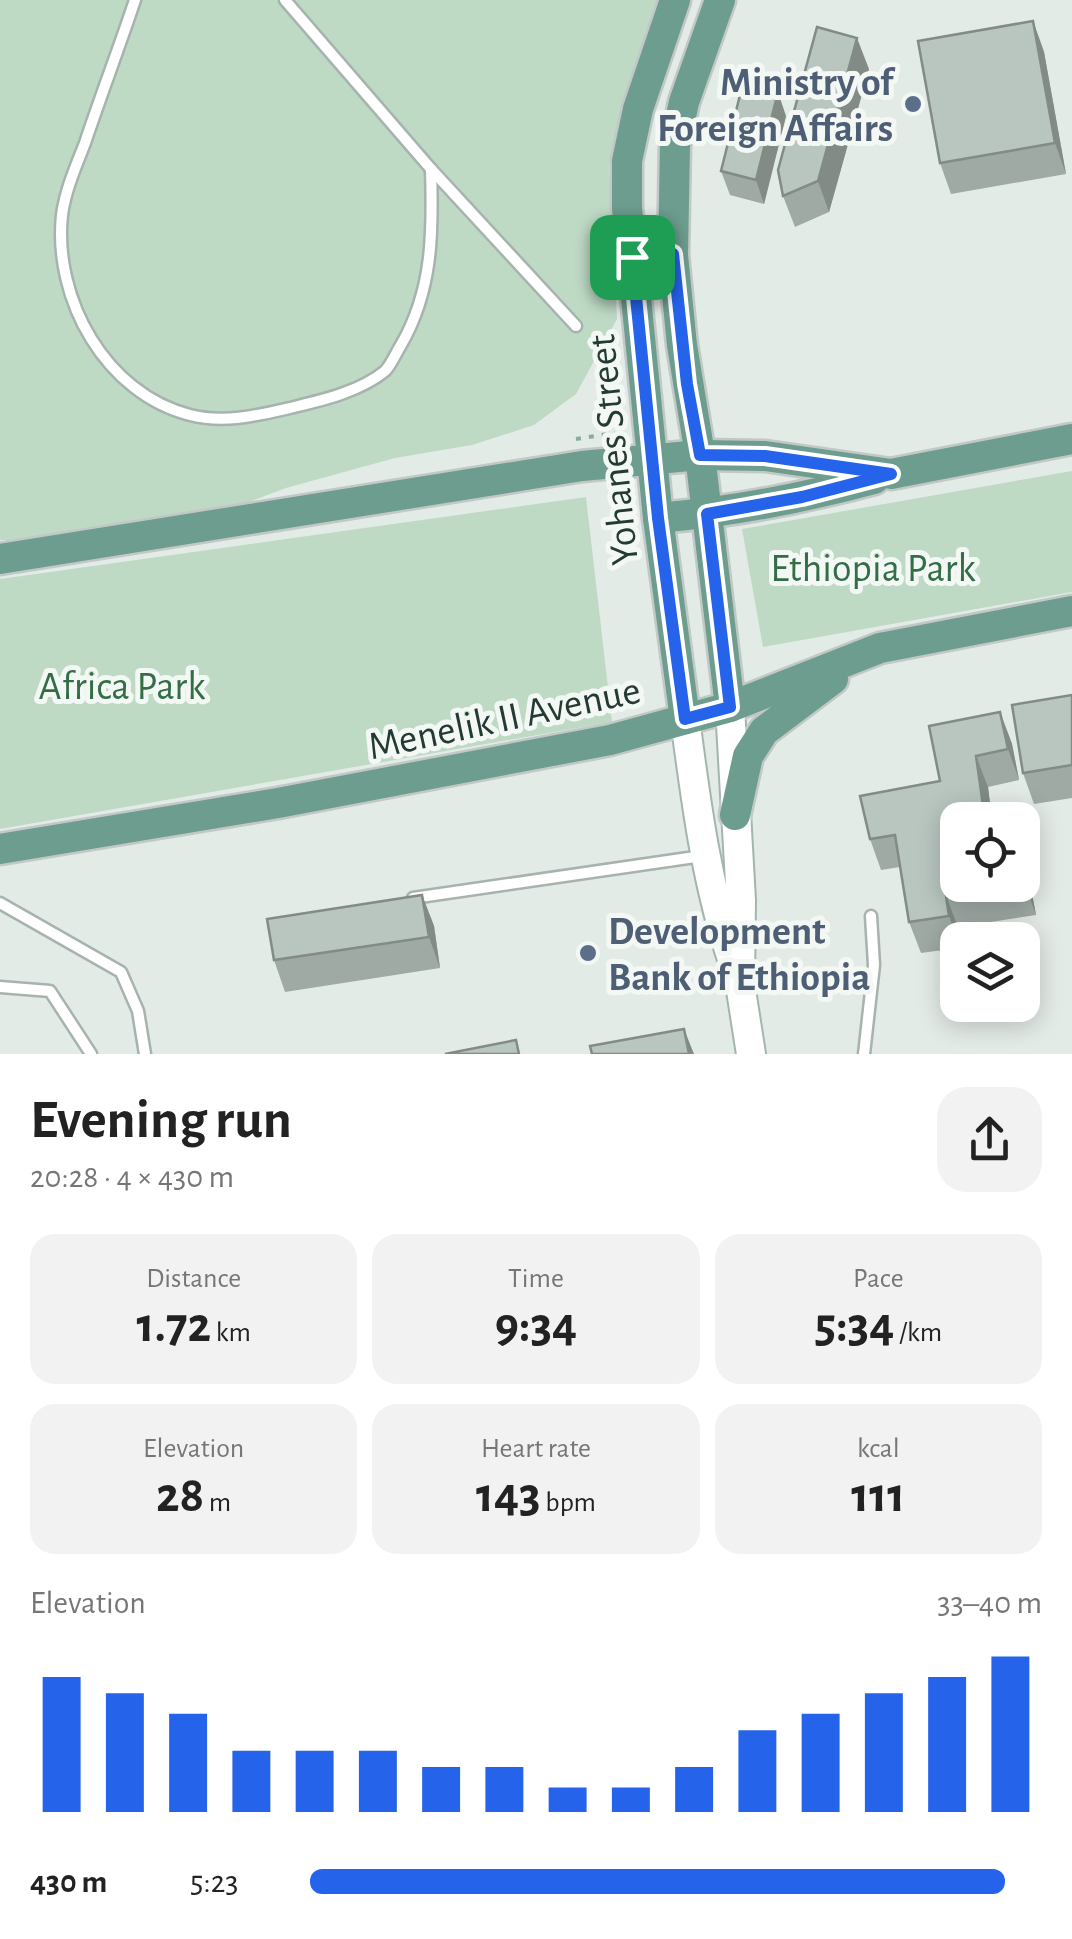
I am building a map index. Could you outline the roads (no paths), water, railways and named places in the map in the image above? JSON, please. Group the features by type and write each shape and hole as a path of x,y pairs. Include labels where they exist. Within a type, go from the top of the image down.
{"main road":[{"name":"Yohanes Street","path":"675,0 638,109 627,161 632,257 658,518 685,719"},
{"name":"Yohanes Street","path":"720,0 684,102 675,145 673,254 730,707"},
{"path":"632,257 673,254"},
{"path":"658,518 707,514 802,497 891,474 1072,439"},
{"path":"0,560 582,466 700,455 765,456 891,474"},
{"name":"Menelik II Avenue","path":"0,849 278,803 610,740 730,707 880,648 1072,611"},
{"path":"736,815 748,756 764,730 880,648"},
{"path":"730,707 741,900 740,984"},
{"path":"685,719 704,856 717,915 740,984 751,1054"}],"lane":[{"path":"135,0 70,182 62,216 65,271 76,308 116,375 146,398 190,415 232,420 313,402 354,388 386,370 410,329 428,281 431,170"},
{"path":"284,0 431,170 576,326"},
{"path":"398,900 704,856"},
{"path":"0,903 120,972 138,1011 145,1054"},
{"path":"864,1054 874,965 871,916"},
{"path":"0,987 50,991 91,1054"}],"place":[{"name":"Ministry of Foreign Affairs","path":"913,104"},
{"name":"Development Bank of Ethiopia","path":"588,953"}],"park label":[{"name":"Ethiopia Park","path":"873,567"},
{"name":"Africa Park","path":"122,685"}]}
